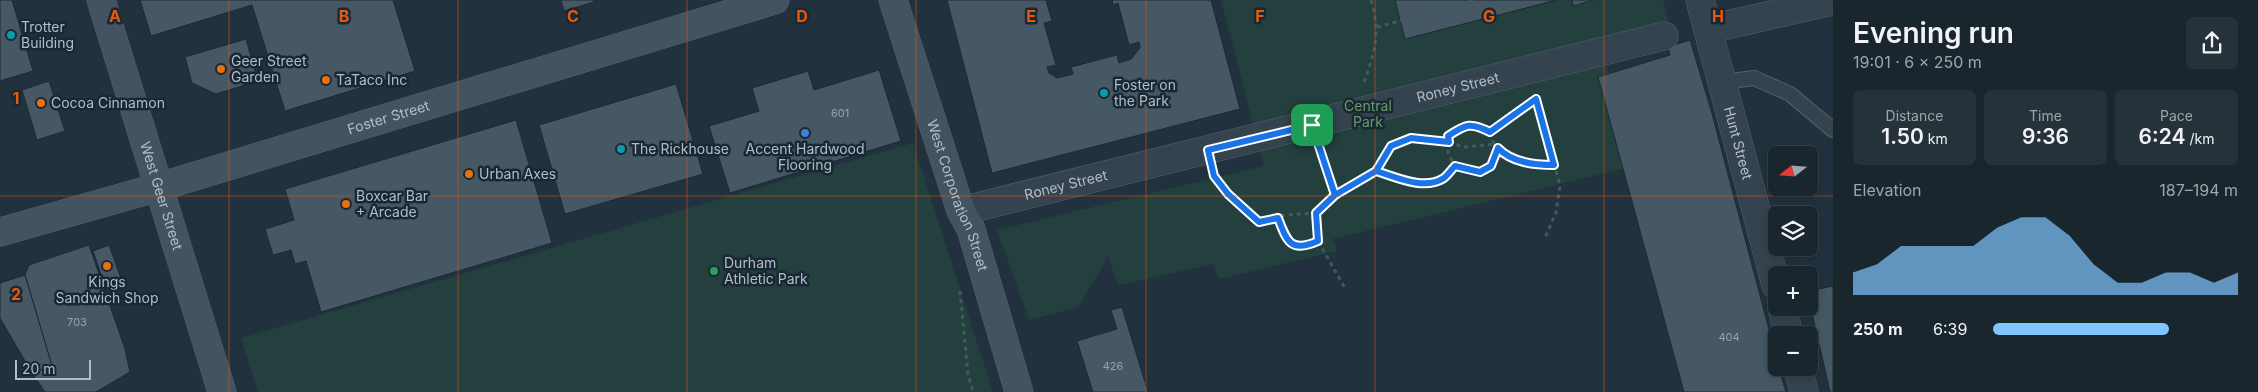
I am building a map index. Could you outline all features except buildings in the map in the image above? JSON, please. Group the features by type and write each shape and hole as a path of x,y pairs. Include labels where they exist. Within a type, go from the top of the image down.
{"street":[{"name":"West Geer Street","path":"101,0 222,392"},
{"name":"Foster Street","path":"0,232 159,187 775,0"},
{"name":"West Corporation Street","path":"893,0 961,211 971,228 1019,392"},
{"name":"Hunt Street","path":"1700,0 1771,266"},
{"path":"1709,28 1833,1"},
{"name":"Roney Street","path":"961,211 1664,36"},
{"path":"1800,376 1804,392"}],"lane":[{"path":"1723,82 1754,78 1790,94 1833,130"}],"path":[{"path":"1353,114 1375,52 1378,27 1371,0"},
{"path":"1378,27 1477,0"},
{"path":"1529,70 1560,186 1556,212 1545,238"},
{"path":"1490,132 1536,99"},
{"path":"1312,125 1335,195"},
{"path":"1471,173 1455,166 1448,153 1448,136 1465,125 1479,126 1490,132 1494,144 1508,155 1532,164 1554,165"},
{"path":"1208,150 1214,176 1228,194 1259,222 1286,215 1316,213 1335,195 1376,171 1391,146 1411,138 1449,142 1466,146 1494,144"},
{"path":"1455,166 1480,172 1491,166 1498,148"},
{"path":"1376,171 1418,183 1444,178 1455,166"},
{"path":"1316,213 1318,241 1346,290"},
{"path":"1278,218 1286,239 1295,246 1305,247 1318,241"},
{"path":"959,286 968,374 973,392"}],"green space":[{"name":"Central Park","path":"1221,0 1663,0 1673,38 1604,56 1635,166 1333,239 1337,251 1219,279 1213,264 1118,285 1108,257 1078,307 1029,320 997,230 1264,166"},
{"name":"Durham Athletic Park","path":"913,143 993,392 258,392 241,338"}],"place":[{"name":"Trotter Building","path":"11,35"},
{"name":"Geer Street Garden","path":"221,69"},
{"name":"TaTaco Inc","path":"326,80"},
{"name":"Foster on the Park","path":"1104,93"},
{"name":"Cocoa Cinnamon","path":"41,103"},
{"name":"Accent Hardwood Flooring","path":"805,133"},
{"name":"The Rickhouse","path":"621,149"},
{"name":"Urban Axes","path":"469,174"},
{"name":"Boxcar Bar + Arcade","path":"346,204"},
{"name":"Kings Sandwich Shop","path":"107,266"},
{"name":"Durham Athletic Park","path":"714,271"}],"route":[{"path":"1312,125 1208,150 1214,176 1228,194 1259,222 1278,218 1286,239 1295,246 1305,247 1318,241 1316,213 1335,195 1376,171 1391,146 1411,138 1427,138 1449,142 1448,136 1465,125 1479,126 1490,132 1536,99 1554,165 1532,164 1512,158 1498,148 1491,166 1480,172 1455,166 1444,178 1418,183 1376,171 1335,195 1317,146 1312,125"}]}
